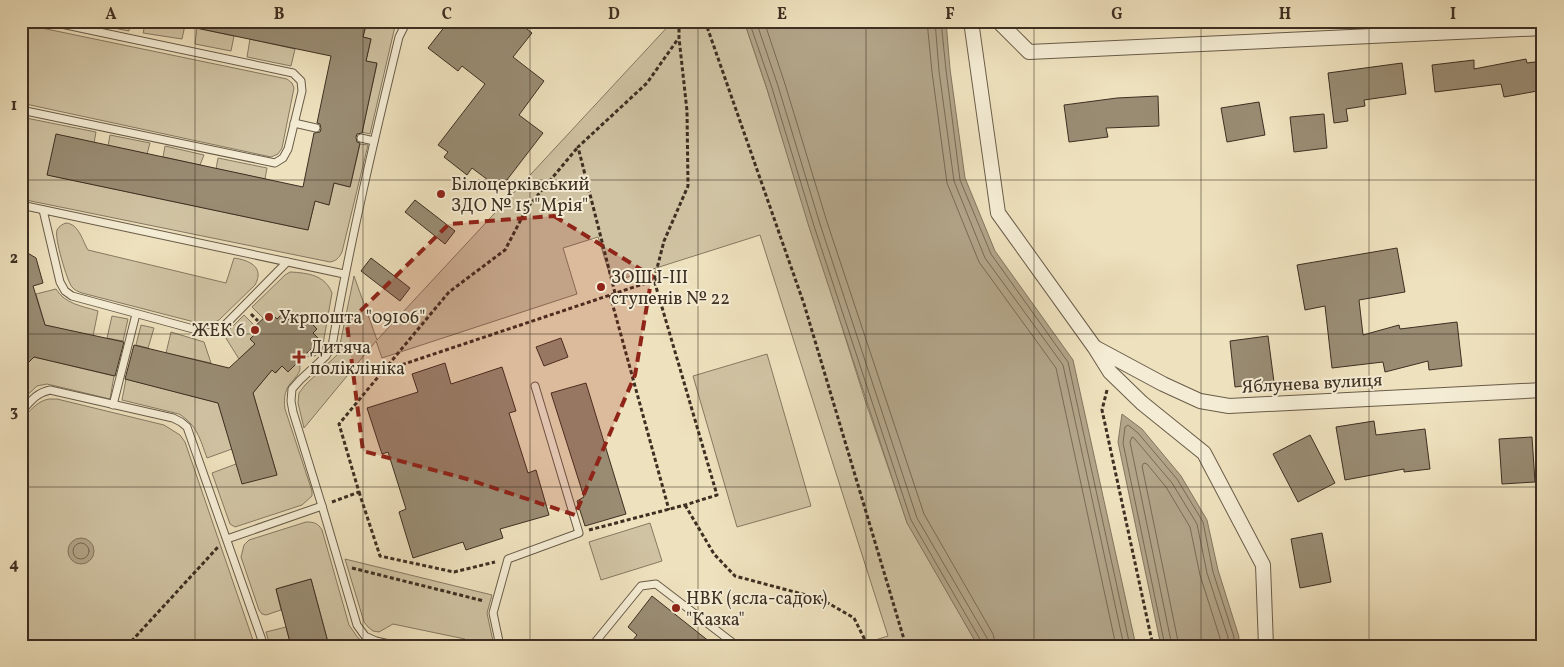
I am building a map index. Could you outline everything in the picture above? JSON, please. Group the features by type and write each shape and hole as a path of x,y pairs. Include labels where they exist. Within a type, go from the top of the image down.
{"street":[{"path":"971,21 998,213 1095,348 1110,372 1142,403 1204,453 1264,565 1266,646"},
{"path":"998,21 1030,52 1543,28"},
{"name":"Яблунева вулиця","path":"1095,348 1200,401 1229,406 1543,390"}],"lane":[{"path":"21,110 274,163 283,158 288,149 302,91 301,81 293,73 48,21"},
{"path":"398,646 376,641 365,636 356,625 291,400 292,389 326,356 332,346 344,274 374,141 399,37 407,21"},
{"path":"294,123 316,128"},
{"path":"361,138 374,141"},
{"path":"21,205 344,274"},
{"path":"43,210 60,282 65,291 82,300 208,332 223,327 286,262"},
{"path":"113,405 136,314"},
{"path":"500,646 493,613 508,559 579,533 536,386"},
{"path":"21,412 41,392 50,390 173,418 187,427 264,646"},
{"path":"227,538 322,506"},
{"path":"592,646 641,586 656,584 737,646"}],"path":[{"path":"579,533 685,506 717,495 654,280 664,241 688,186 687,110 679,38 679,21"},
{"path":"704,21 804,304 906,646"},
{"path":"508,559 454,572 380,556 338,424 449,292 505,250 527,208 578,146 647,82 679,38"},
{"path":"578,146 615,293"},
{"path":"384,371 661,278"},
{"path":"610,295 669,510"},
{"path":"1110,372 1102,410 1153,646"},
{"path":"322,506 360,492"},
{"path":"685,506 714,554 735,576 820,599 854,618 868,646"},
{"path":"127,646 227,538"},
{"path":"339,565 496,604"}],"highlighted area":[{"path":"554,216 652,276 635,375 575,515 467,479 363,451 347,324 449,224"}],"shaded area":[{"path":"78,21 131,21 129,31"},
{"path":"146,21 165,21 185,25 182,39 143,33"},
{"path":"367,21 396,22 370,134 362,132 377,64 366,61 371,39 363,37"},
{"path":"673,21 744,21 865,400 907,522 978,646 856,646 888,636 760,235 612,282 598,237 563,248 577,294 382,358 376,341 304,428 298,403 299,393 338,354 354,276 377,340"},
{"path":"32,26 287,79 294,88 282,148 278,154 271,157 21,103 21,31"},
{"path":"197,28 234,36 231,51 195,44"},
{"path":"250,39 295,49 291,66 247,57"},
{"path":"21,117 96,132 94,143 48,175 308,230 315,201 329,205 334,183 350,187 360,144 368,145 342,252 337,259 330,262 21,199"},
{"path":"110,135 150,143 147,154 108,146"},
{"path":"165,146 204,155 200,165 163,157"},
{"path":"218,158 267,168 265,179 216,169"},
{"path":"66,223 77,229 88,250 226,283 234,258 254,266 257,269 258,279 255,285 219,320 206,325 82,293 72,287 59,250 57,230"},
{"path":"290,272 315,276 325,282 332,293 322,350 314,356 304,356 320,340 313,333 317,329 304,315 297,321 292,316 288,320 282,314 277,319 270,312 263,318 252,307"},
{"path":"56,289 69,301 98,311 93,336 45,325 36,294"},
{"path":"244,315 255,326 251,330 255,334 255,344 239,359 224,335"},
{"path":"112,316 128,319 123,341 107,338"},
{"path":"141,325 154,328 148,348 136,345"},
{"path":"171,332 204,342 211,363 166,353"},
{"path":"767,354 811,506 737,527 693,376"},
{"path":"34,357 114,376 110,399 47,384 37,386 21,401 21,370"},
{"path":"298,362 300,369 287,390 285,409 312,496 302,505 235,527 230,524 212,473 236,464 277,475 253,393 272,370 276,373 282,366 288,372"},
{"path":"126,379 218,403 232,449 207,458 194,428 185,418 179,414 122,400"},
{"path":"49,399 57,399 164,425 180,435 185,442 255,646 21,646 21,420 37,404"},
{"path":"306,522 316,523 322,530 349,625 358,638 370,646 329,646 311,579 276,589 281,610 266,615 262,614 259,610 241,557 244,545 249,540"},
{"path":"650,523 662,561 601,580 589,542"},
{"path":"345,559 492,595 487,613 494,646 467,646 465,639 393,624 379,632 373,631 364,622"},
{"path":"286,627 291,646 270,646 266,632"}],"water":[{"path":"744,21 946,21 950,69 965,178 995,251 1073,360 1136,646 978,646 907,523 809,227"},
{"path":"1122,414 1142,429 1181,476 1207,520 1218,570 1239,637 1238,646 1161,646 1118,442"},
{"path":"81,538 90,542 94,551 90,560 81,564 72,560 68,551 72,542"}],"building":[{"path":"196,21 367,21 363,37 371,39 366,61 377,63 362,133 357,134 356,137 357,142 360,143 350,187 334,183 329,205 315,201 308,230 47,175 56,134 303,187 314,133 320,132 321,129 320,124 317,123 331,56 196,28"},
{"path":"449,21 517,21 532,33 513,57 544,81 519,115 543,133 500,189 472,168 467,175 444,157 448,152 438,145 485,84 462,66 458,71 428,48"},
{"path":"1526,59 1527,63 1543,61 1543,90 1504,97 1501,84 1435,92 1432,65 1474,60 1474,69"},
{"path":"1402,63 1406,94 1364,100 1365,106 1346,109 1348,121 1334,123 1328,73"},
{"path":"1158,96 1159,126 1106,128 1108,137 1069,142 1064,105 1117,98"},
{"path":"1259,102 1265,135 1227,142 1221,108"},
{"path":"1324,114 1327,148 1294,152 1290,117"},
{"path":"415,200 455,231 445,244 405,212"},
{"path":"1397,248 1405,292 1359,300 1363,335 1399,325 1400,329 1457,322 1462,366 1429,370 1428,361 1385,372 1383,362 1332,368 1325,306 1305,310 1297,265"},
{"path":"21,249 36,258 43,283 33,286 45,325 124,342 115,376 34,357 21,370"},
{"path":"371,258 410,288 400,301 361,271"},
{"path":"270,312 277,319 282,314 288,320 292,316 297,321 303,315 317,329 313,333 320,340 288,372 282,366 275,373 272,370 253,393 277,475 242,484 218,403 125,379 134,345 229,368 255,344 250,339 255,334 251,330"},
{"path":"1268,336 1274,382 1235,387 1230,341"},
{"path":"561,338 568,357 544,366 536,347"},
{"path":"445,363 451,384 502,367 516,411 509,413 528,473 536,470 549,515 500,529 503,538 466,550 463,542 413,558 399,512 406,509 388,452 382,454 367,408 418,392 412,374"},
{"path":"586,383 626,514 585,526 577,501 584,497 551,393"},
{"path":"1374,421 1376,435 1425,429 1430,469 1404,472 1404,469 1345,480 1336,427"},
{"path":"1310,435 1335,483 1298,502 1273,454"},
{"path":"1532,437 1535,482 1502,484 1499,439"},
{"path":"1322,533 1331,582 1300,588 1291,539"},
{"path":"311,579 329,646 291,646 276,589"},
{"path":"652,596 715,646 628,646 637,635 628,627"}],"place":[{"name":"Білоцерківський ЗДО № 15 \"Мрія\"","path":"441,194"},
{"name":"ЗОШ І-ІІІ ступенів № 22","path":"601,287"},
{"name":"Укрпошта \"09106\"","path":"269,317"},
{"name":"ЖЕК 6","path":"255,330"},
{"name":"Дитяча поліклініка","path":"299,357"},
{"name":"НВК (ясла-садок) \"Казка\"","path":"676,608"}]}
